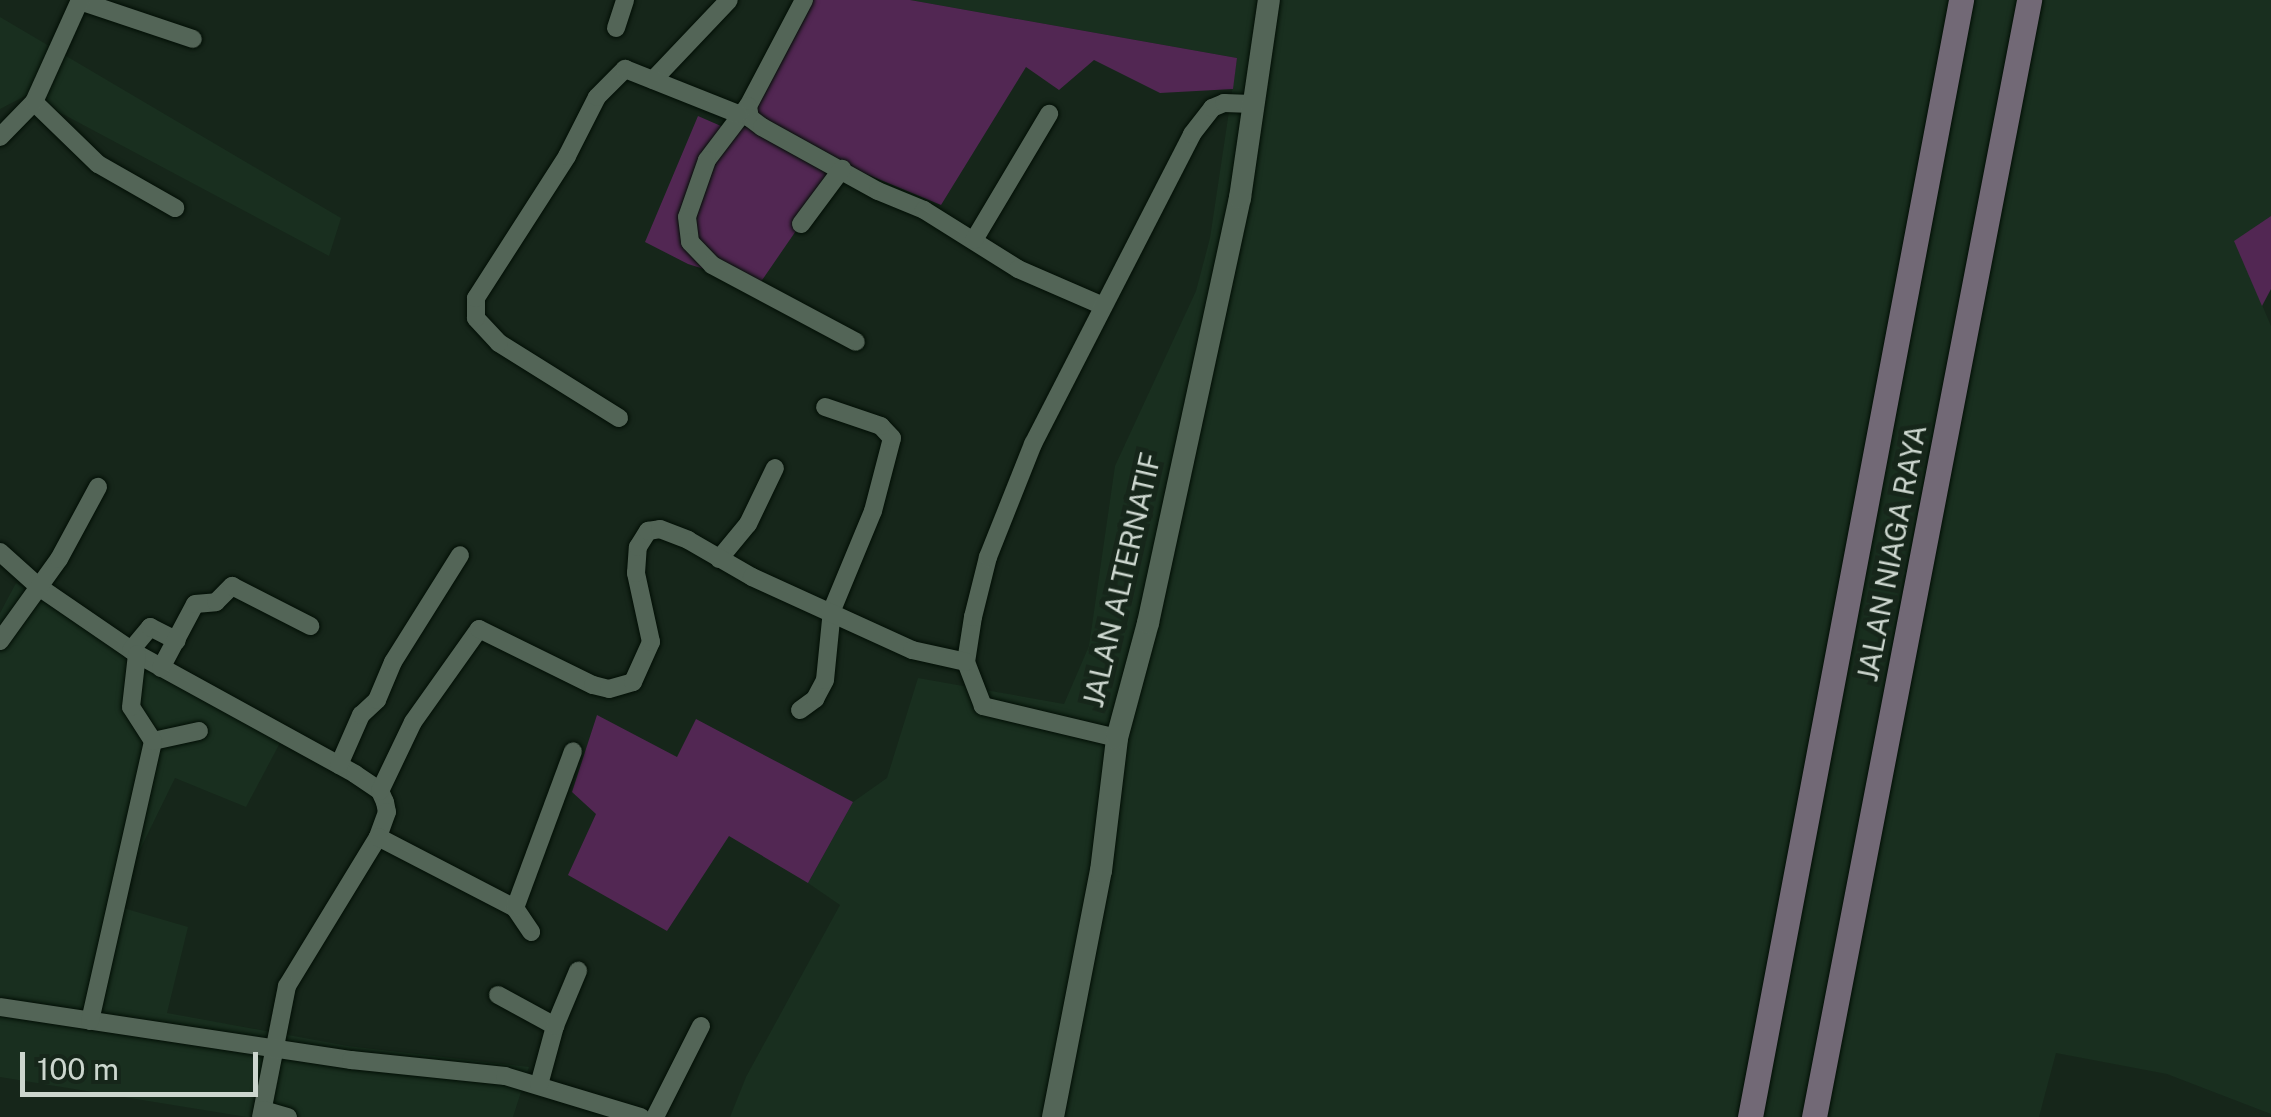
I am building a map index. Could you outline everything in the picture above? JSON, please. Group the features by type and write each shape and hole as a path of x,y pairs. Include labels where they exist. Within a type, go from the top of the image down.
{"main road":[{"name":"JALAN NIAGA RAYA","path":"1750,1117 1960,0"},
{"name":"JALAN NIAGA RAYA","path":"1814,1117 2029,0"}],"street":[{"path":"616,28 625,0"},
{"path":"653,80 729,0"},
{"path":"804,0 696,187 687,217 690,242 712,265 856,342"},
{"name":"JALAN ALTERNATIF","path":"966,662 986,708 1117,738 1148,622 1240,198 1269,0"},
{"path":"0,136 34,102 80,1 192,39"},
{"path":"619,418 499,343 482,326 475,307 490,270 567,156 606,84 625,69 743,110 754,122 974,240 1018,269 1104,306"},
{"path":"34,102 66,128 98,164 175,208"},
{"path":"288,1117 262,1114 290,978 378,837 386,812 380,790 413,722 479,629 592,685 622,688 633,682 651,642 636,572 642,538 648,531 660,529 912,650 966,662 988,556 1054,396 1204,116 1224,103 1252,104"},
{"path":"974,240 1049,114"},
{"path":"801,224 842,169"},
{"path":"800,710 815,699 825,680 831,656 832,610 873,511 892,438 881,426 825,407"},
{"path":"720,559 748,524 775,468"},
{"path":"0,641 39,587 98,487"},
{"path":"0,552 39,587 134,652 380,790"},
{"path":"339,765 361,715 377,700 393,662 460,555"},
{"path":"161,668 195,604 216,602 232,586 310,626"},
{"path":"90,1020 153,741 132,707 134,652 150,626 177,642"},
{"path":"153,741 200,731"},
{"path":"1053,1117 1101,870 1117,738"},
{"path":"514,908 573,751"},
{"path":"378,837 514,908 531,932"},
{"path":"540,1085 555,1026 578,971"},
{"path":"498,994 555,1026"},
{"path":"0,1007 276,1050 505,1076 641,1117"},
{"path":"655,1117 701,1026"}],"shaded area":[{"path":"800,0 910,0 1237,58 1233,89 1160,93 1094,60 1059,90 1026,67 941,205 842,164 758,286 688,264 645,242 698,116 737,133"},
{"path":"910,0 2271,0 2271,216 2235,241 2271,326 2271,1114 2167,1074 2056,1053 2039,1117 730,1117 746,1077 840,905 808,883 853,802 887,778 918,678 1064,704 1089,646 1115,466 1196,291 1210,238 1237,58"},
{"path":"0,17 341,218 329,256 27,95 0,109"},
{"path":"2271,216 2271,289 2262,306 2234,241"},
{"path":"16,583 281,741 246,807 175,778 113,905 188,927 167,1013 348,1046 529,1067 513,1117 247,1117 0,1077 0,613"},
{"path":"597,715 677,757 696,719 853,802 808,883 729,836 667,931 568,875 596,814 572,792"}]}
